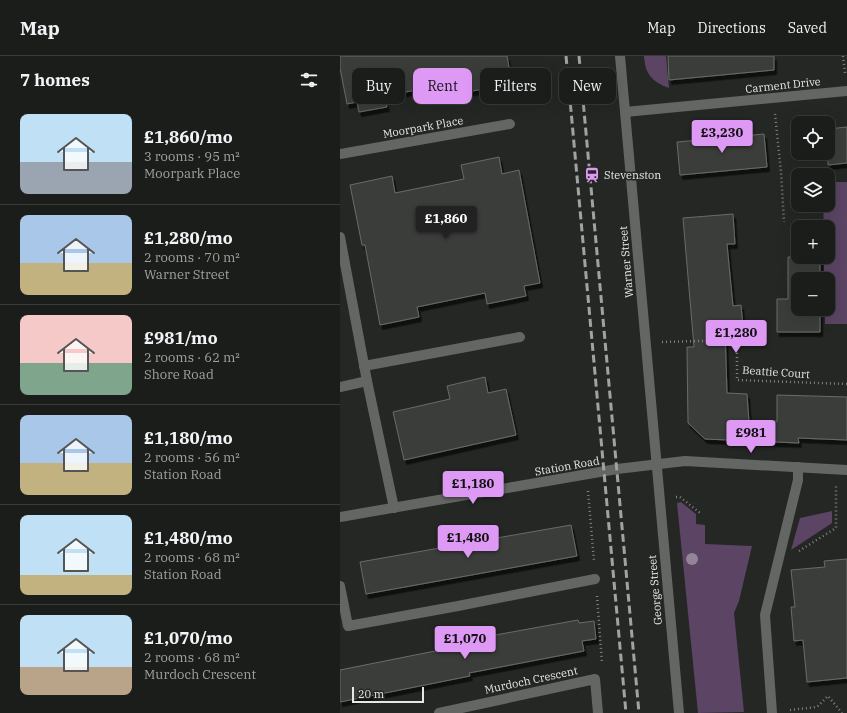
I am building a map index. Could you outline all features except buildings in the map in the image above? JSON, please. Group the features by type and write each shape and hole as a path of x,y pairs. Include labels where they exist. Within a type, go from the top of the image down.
{"street":[{"name":"Warner Street","path":"620,56 656,465"},
{"name":"Carment Drive","path":"625,112 847,91"},
{"name":"Moorpark Place","path":"340,154 510,124"},
{"path":"340,237 364,366 394,508"},
{"path":"364,366 520,337"},
{"path":"340,387 367,381"},
{"name":"Station Road","path":"340,517 603,472 685,461 847,470"},
{"name":"George Street","path":"656,465 679,713"},
{"path":"772,713 765,615 798,480 798,467"},
{"path":"340,586 348,626 458,606 595,578"},
{"name":"Murdoch Crescent","path":"439,713 595,679 598,713"}],"path":[{"path":"774,98 782,172 784,222"},
{"name":"Beattie Court","path":"645,342 737,340 737,380 847,384"},
{"path":"777,565 836,528 836,469"},
{"path":"659,499 680,497 700,513"},
{"path":"772,713 817,707 828,696 842,713"}],"shaded area":[{"path":"644,56 666,56 669,88 658,83 650,76 646,68"},
{"path":"835,182 847,182 847,324 825,324 825,316 835,316 835,272 824,272 824,264 835,264 835,220 824,220 823,212 835,212"},
{"path":"681,502 696,514 696,524 705,525 705,544 752,546 739,601 734,613 744,712 698,713 677,503"},
{"path":"832,511 832,523 791,550 800,518"}],"railway":[{"path":"566,56 626,713"},
{"path":"579,56 639,713"}],"place":[{"name":"Stevenston","path":"592,175"}]}
